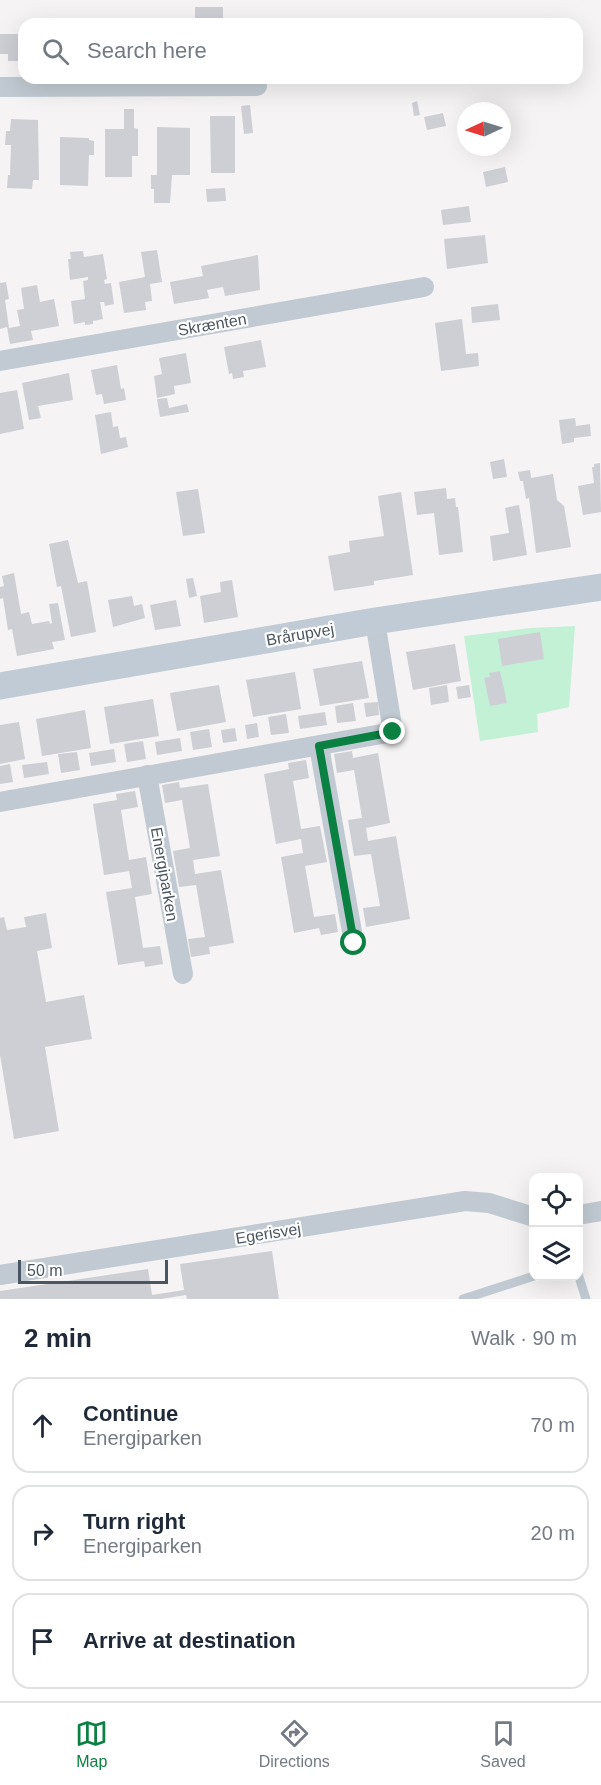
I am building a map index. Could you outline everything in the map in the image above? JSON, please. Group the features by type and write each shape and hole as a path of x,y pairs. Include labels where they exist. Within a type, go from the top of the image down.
{"street":[{"path":"0,87 257,87"},
{"name":"Skrænten","path":"0,361 424,287"},
{"name":"Brårupvej","path":"0,686 375,621 601,587"},
{"path":"0,802 393,732 375,621"},
{"path":"319,746 354,943"},
{"name":"Energiparken","path":"147,775 183,974"},
{"name":"Egerisvej","path":"0,1275 465,1201 489,1203 529,1215"},
{"path":"583,1214 601,1211"}],"lane":[{"path":"463,1299 529,1278"},
{"path":"581,1281 586,1299"}],"green space":[{"path":"575,626 569,707 537,714 538,732 480,741 464,636 531,628"}],"building":[{"path":"195,7 223,7 223,18 195,18"},
{"path":"0,34 18,34 18,61 8,61 8,54 0,54"},
{"path":"417,101 420,115 414,116 412,103"},
{"path":"250,105 253,133 244,134 241,106"},
{"path":"124,109 134,109 134,128 138,129 138,156 132,156 132,177 105,177 105,129 124,129"},
{"path":"443,113 446,126 427,130 424,117"},
{"path":"210,116 235,116 235,173 211,173"},
{"path":"11,119 38,120 39,180 33,180 32,189 7,188 11,145 5,145 6,131 10,131"},
{"path":"157,127 190,128 190,175 172,175 170,203 154,203 154,189 151,189 151,175 157,175"},
{"path":"60,137 89,138 94,141 94,155 89,155 88,186 60,185"},
{"path":"505,167 508,182 486,187 483,172"},
{"path":"225,188 226,201 207,202 206,189"},
{"path":"469,206 471,222 443,225 441,210"},
{"path":"485,235 488,263 447,269 444,239"},
{"path":"157,250 162,282 150,284 152,301 145,302 146,310 124,313 119,282 145,277 141,252"},
{"path":"83,251 84,257 103,254 107,279 104,280 105,284 111,283 114,304 105,306 104,302 100,302 103,319 85,325 85,322 74,324 71,301 85,299 83,281 88,280 88,277 70,280 68,259 71,259 70,252"},
{"path":"258,255 260,290 225,296 223,287 207,290 209,298 174,304 170,282 203,276 201,266"},
{"path":"6,282 9,299 5,300 9,328 20,326 17,310 24,309 21,288 37,285 40,302 54,299 59,326 31,331 33,340 10,344 7,327 0,329 0,283"},
{"path":"498,304 500,320 472,323 471,307"},
{"path":"462,319 466,354 478,353 479,366 441,371 435,323"},
{"path":"261,340 266,367 243,371 244,377 233,379 232,373 229,374 224,347"},
{"path":"186,353 191,383 174,386 175,394 157,398 154,376 162,374 159,358"},
{"path":"117,365 121,389 124,388 126,400 104,404 102,394 96,395 91,370"},
{"path":"69,373 73,400 38,406 41,418 29,420 22,383"},
{"path":"17,390 24,429 0,434 0,393"},
{"path":"167,398 169,408 187,404 189,412 160,417 157,399"},
{"path":"111,412 113,427 118,426 120,438 126,437 128,447 101,454 95,415"},
{"path":"575,418 576,426 590,424 591,436 574,438 574,442 562,444 559,420"},
{"path":"504,459 507,477 493,479 490,462"},
{"path":"600,463 601,512 583,515 578,486 594,483 592,467"},
{"path":"530,470 531,478 553,474 557,500 564,506 571,547 536,553 529,498 526,499 523,481 520,481 518,472"},
{"path":"446,488 447,499 455,498 456,507 458,507 463,552 439,555 434,513 417,515 414,492"},
{"path":"198,489 205,533 183,536 176,492"},
{"path":"401,492 413,575 374,581 374,585 334,591 328,556 350,552 349,541 384,536 378,496"},
{"path":"519,505 527,555 493,561 490,536 509,533 505,508"},
{"path":"68,540 78,583 87,581 96,632 71,637 61,586 57,587 49,544"},
{"path":"14,573 21,614 29,612 32,624 49,621 50,624 52,623 49,604 58,603 65,640 52,642 54,649 17,656 12,629 8,630 3,598 0,599 0,587 4,586 2,576"},
{"path":"193,578 197,596 189,598 186,579"},
{"path":"232,580 238,617 204,623 200,596 221,592 220,582"},
{"path":"132,596 134,606 142,604 145,618 113,627 108,600"},
{"path":"176,600 181,626 155,630 150,605"},
{"path":"540,632 544,659 502,666 498,639"},
{"path":"455,644 461,681 413,690 406,652"},
{"path":"362,661 369,698 320,706 313,669"},
{"path":"500,671 507,703 490,706 484,678 490,677 489,673"},
{"path":"295,672 301,709 253,717 246,680"},
{"path":"219,685 226,722 177,731 170,693"},
{"path":"447,685 449,702 431,705 429,688"},
{"path":"469,685 471,697 458,699 456,687"},
{"path":"153,699 159,736 110,744 104,707"},
{"path":"378,702 379,715 366,717 364,703"},
{"path":"353,703 356,721 337,723 335,706"},
{"path":"85,710 91,748 42,756 36,719"},
{"path":"325,712 327,725 300,729 298,716"},
{"path":"286,714 289,733 271,735 268,717"},
{"path":"19,722 25,759 0,764 0,725"},
{"path":"257,723 259,737 247,739 245,725"},
{"path":"235,728 237,741 223,743 221,730"},
{"path":"209,729 212,747 193,750 190,732"},
{"path":"180,738 182,751 157,755 155,742"},
{"path":"143,741 146,759 127,762 124,744"},
{"path":"114,749 116,762 91,766 89,753"},
{"path":"352,751 353,758 378,753 390,823 366,828 368,841 396,836 410,919 366,927 363,908 380,906 371,854 354,856 348,820 362,818 354,770 337,773 334,754"},
{"path":"77,752 80,770 61,773 58,754"},
{"path":"306,760 309,778 293,781 301,829 320,826 327,862 305,866 314,917 335,914 338,932 321,935 319,928 294,933 281,857 303,853 301,839 276,844 264,774 289,769 288,763"},
{"path":"47,762 49,774 24,778 22,765"},
{"path":"10,764 13,782 0,784 0,766"},
{"path":"179,782 180,788 208,784 220,856 193,860 195,874 221,870 234,943 209,947 210,954 191,957 188,939 205,937 196,885 179,887 173,851 190,848 182,800 165,803 162,785"},
{"path":"135,791 138,807 121,810 129,860 146,857 152,894 135,897 143,948 160,946 163,964 145,967 144,961 118,965 106,892 132,888 129,871 104,875 93,804 117,800 116,794"},
{"path":"46,913 52,948 37,951 46,1002 84,995 92,1039 45,1047 59,1131 14,1139 0,1055 0,918 4,917 7,930 26,927 24,917"},
{"path":"272,1251 279,1299 187,1299 186,1295 161,1299 0,1299 0,1291 148,1269 152,1295 184,1290 180,1264"}],"route":[{"path":"354,943 319,746 393,732"}]}
